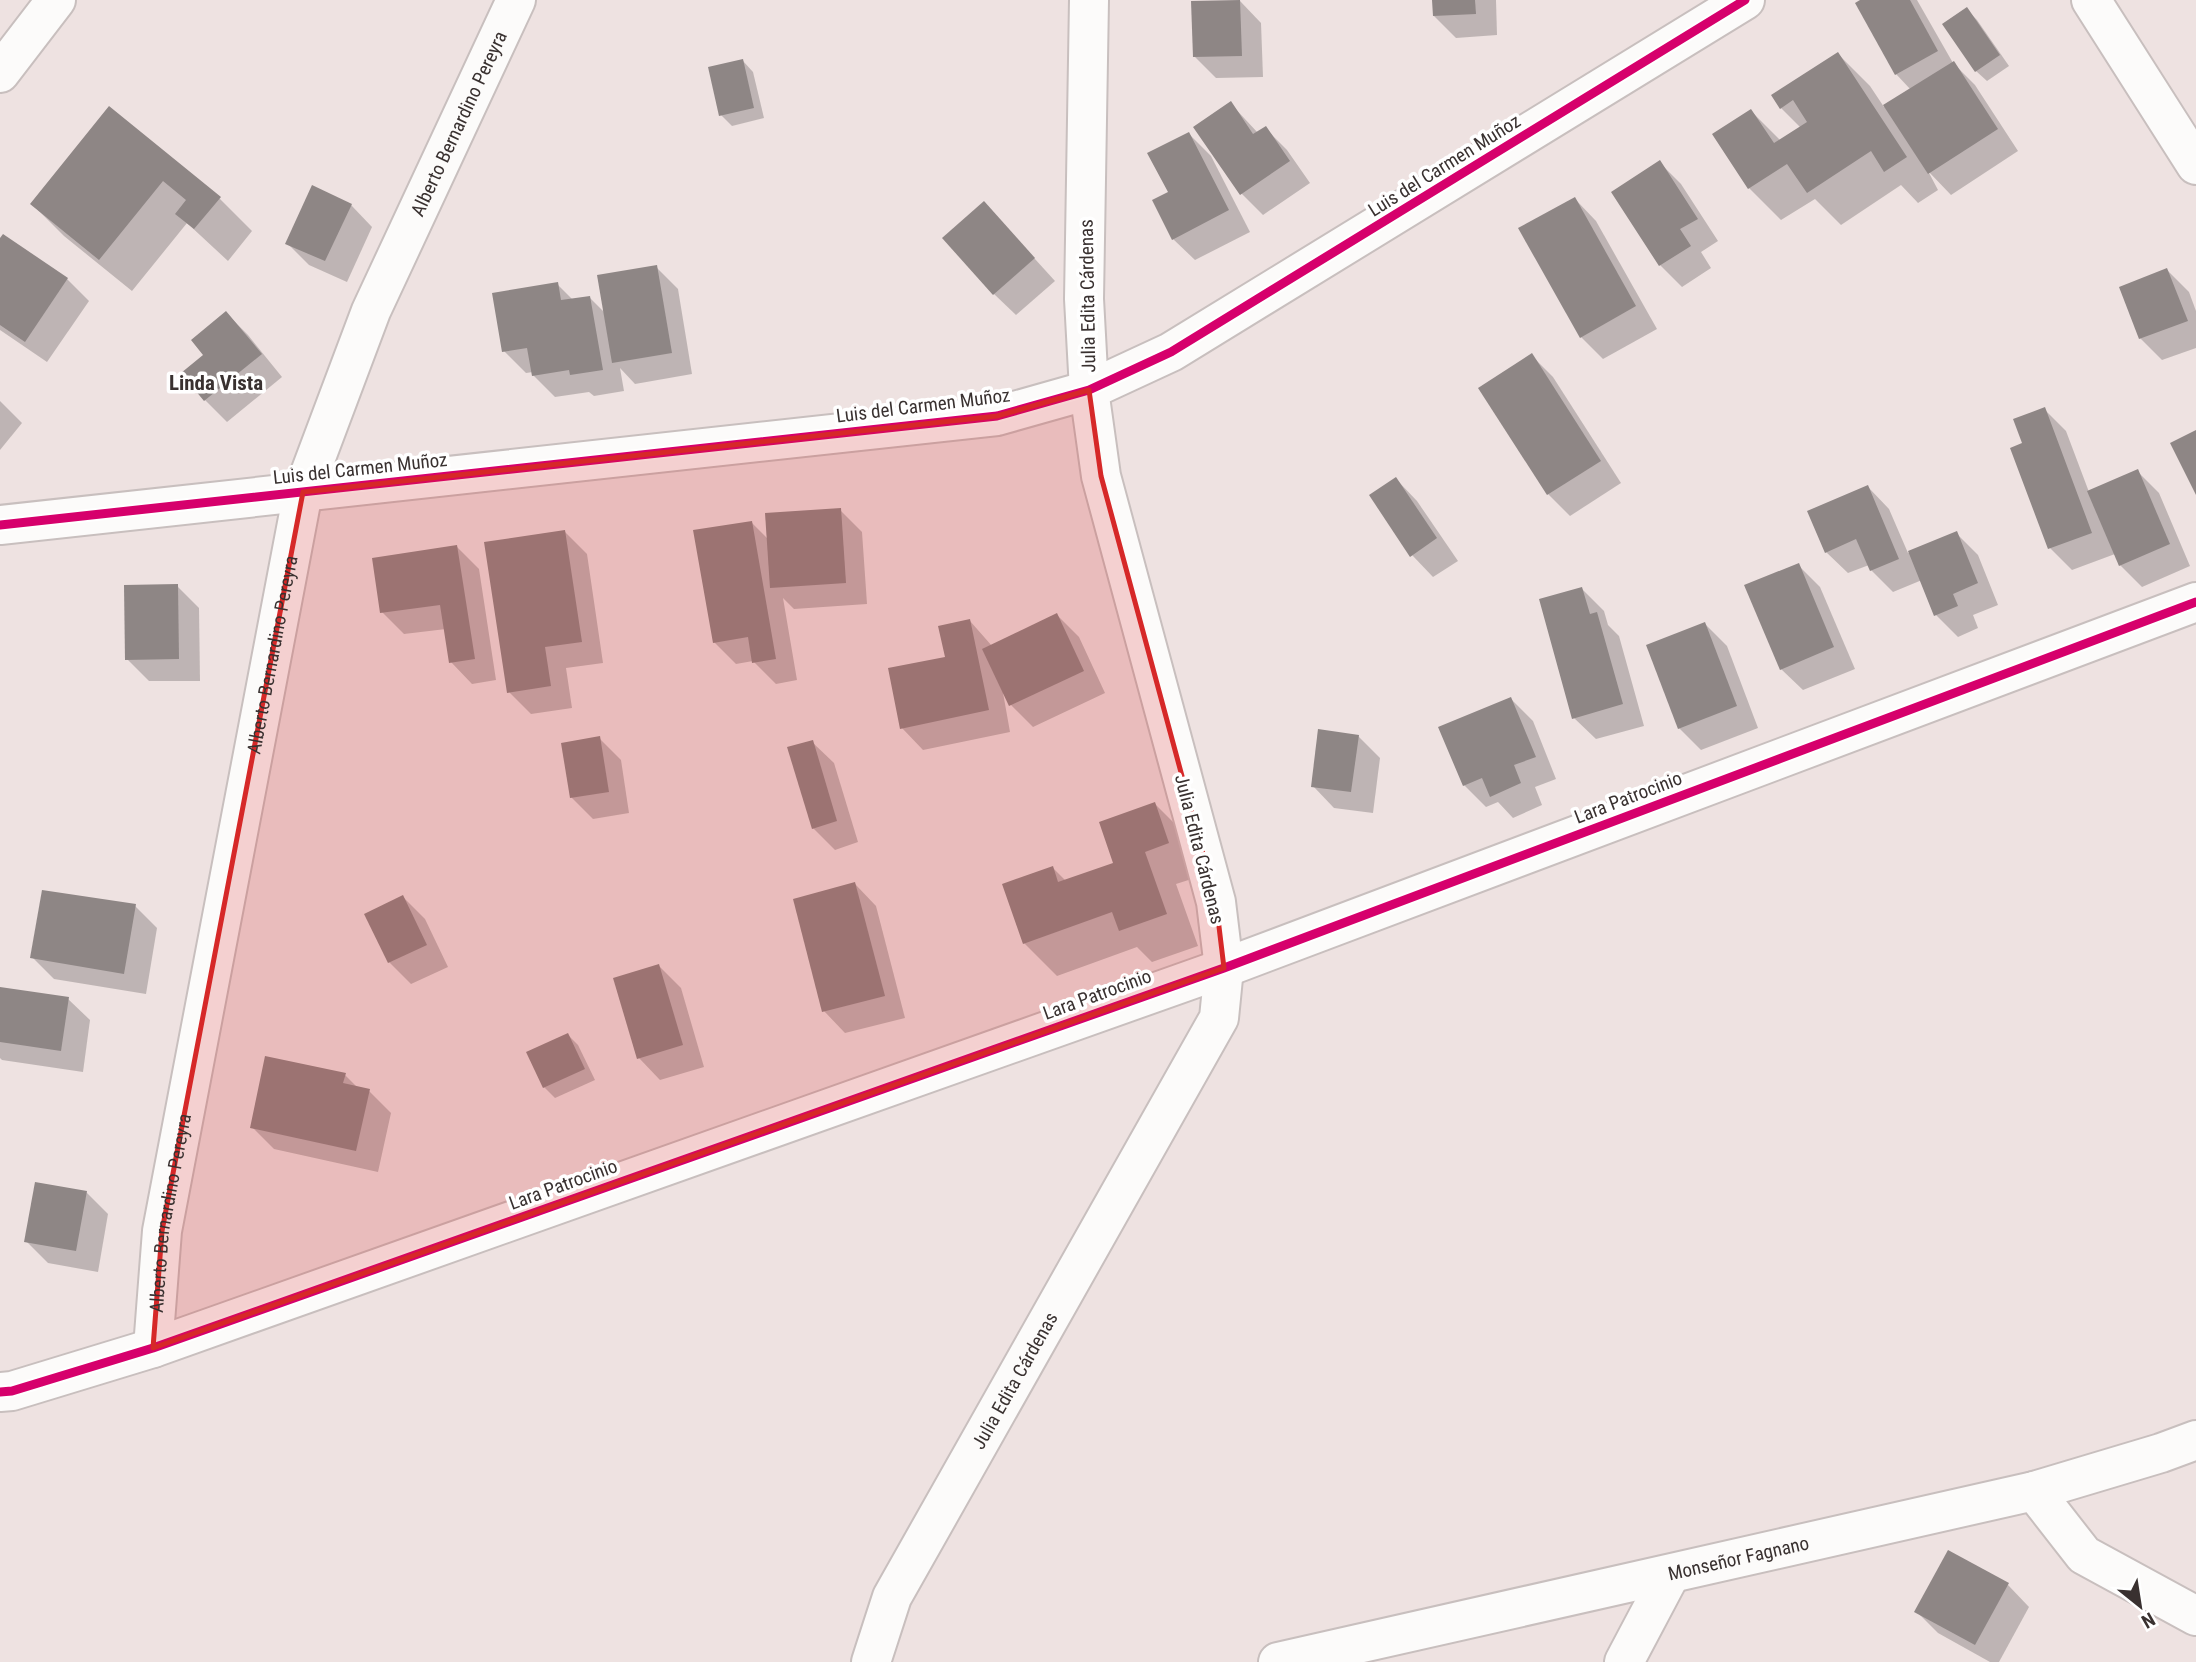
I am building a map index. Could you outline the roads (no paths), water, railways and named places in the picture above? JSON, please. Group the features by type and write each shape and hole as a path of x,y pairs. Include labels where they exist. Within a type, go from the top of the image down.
{"street":[{"path":"0,74 56,0"},
{"name":"Alberto Bernardino Pereyra","path":"153,1348 162,1231 303,492 371,311 516,0"},
{"name":"Julia Edita Cárdenas","path":"871,1662 892,1597 1219,1018 1224,968 1216,902 1101,476 1089,390 1084,299 1089,0"},
{"name":"Luis del Carmen Muñoz","path":"0,525 997,416 1089,390 1171,352 1745,0"},
{"path":"2091,0 2196,165"},
{"name":"Lara Patrocinio","path":"0,1392 12,1391 153,1348 1224,968 2196,602"},
{"name":"Monseñor Fagnano","path":"1278,1662 2034,1491 2196,1440"},
{"path":"2034,1491 2084,1555 2196,1616"},
{"path":"1625,1662 1670,1575"}],"district":[{"name":"Linda Vista","path":"216,383"}]}
